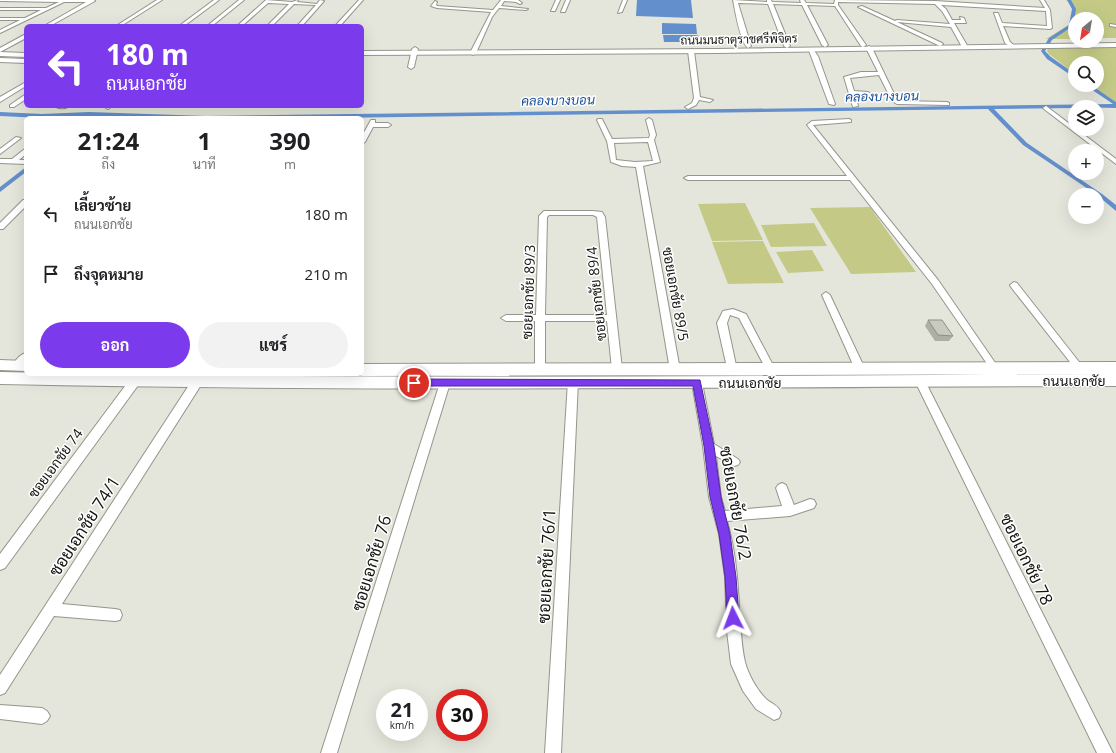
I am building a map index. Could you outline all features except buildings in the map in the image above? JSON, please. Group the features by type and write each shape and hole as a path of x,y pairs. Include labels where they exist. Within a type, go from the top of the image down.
{"main road":[{"path":"0,365 23,363"},
{"name":"ถนนเอกชัย","path":"0,378 197,382 697,383 920,381 1060,374 1080,369 1116,368"},
{"name":"ถนนเอกชัย","path":"364,370 995,369 1060,374 1091,380 1116,380"},
{"path":"1080,369 1082,375 1091,380"}],"street":[{"path":"1,0 93,0"},
{"path":"2,30 65,0"},
{"path":"50,24 93,0"},
{"path":"121,24 160,0"},
{"path":"184,24 217,0"},
{"path":"212,24 242,0"},
{"path":"339,24 361,0"},
{"path":"474,50 496,9 503,0 517,1 520,3"},
{"path":"553,10 558,0"},
{"path":"563,11 571,0"},
{"path":"620,12 626,0"},
{"path":"836,5 835,2 838,0 935,2 1048,10"},
{"path":"1001,24 1050,28 1048,10 1042,0"},
{"path":"241,24 268,1 315,4"},
{"path":"301,24 322,1"},
{"path":"748,46 735,1 803,2 836,5"},
{"path":"770,1 787,46"},
{"path":"271,24 295,2"},
{"path":"435,2 433,6 437,7 464,6 496,9 526,8"},
{"path":"803,2 824,45"},
{"path":"935,2 944,10 964,45"},
{"path":"836,5 863,45"},
{"path":"860,7 873,14 888,18 952,23 964,22 962,18"},
{"path":"0,9 46,9"},
{"path":"288,9 308,9"},
{"path":"996,14 1010,44"},
{"path":"896,15 912,16"},
{"path":"888,18 940,44"},
{"path":"0,19 26,19"},
{"path":"0,50 24,37"},
{"name":"ถนนมนธาตุราชศรีพิจิตร","path":"474,50 691,51 1010,44 1116,44"},
{"name":"ถนนมนธาตุราชศรีพิจิตร","path":"364,54 474,50 824,45 964,45"},
{"path":"869,48 895,101 899,103 947,104"},
{"name":"ถนนมนธาตุราชศรีพิจิตร","path":"364,49 415,51"},
{"path":"810,49 815,56 832,104"},
{"path":"411,67 415,51"},
{"path":"688,107 694,104 697,98 691,51"},
{"path":"0,54 24,55"},
{"path":"0,57 24,58"},
{"path":"0,60 24,61"},
{"path":"855,106 847,77 870,73 881,73"},
{"path":"0,100 24,85"},
{"path":"851,93 868,94"},
{"path":"892,95 899,96"},
{"path":"906,96 924,98 929,104"},
{"path":"12,106 24,97"},
{"path":"697,98 710,100"},
{"path":"1048,110 1116,162"},
{"path":"600,120 610,141 613,161 618,163 639,164 656,163 657,161 651,140 653,135 648,120"},
{"path":"849,121 812,123 810,125 851,178 879,209 935,282 995,369"},
{"path":"364,138 372,123 388,125"},
{"path":"0,152 18,138"},
{"path":"610,141 651,140"},
{"path":"13,162 24,152"},
{"path":"0,161 24,162"},
{"name":"ซอยเอกชัย 89/5","path":"639,164 675,370"},
{"path":"688,178 851,178"},
{"path":"0,227 24,204"},
{"name":"ซอยเอกชัย 89/4","path":"543,216 547,214 593,213 599,214 601,217 610,318 617,369"},
{"name":"ซอยเอกชัย 89/3","path":"540,369 543,216"},
{"path":"1014,285 1080,369"},
{"path":"826,295 860,369"},
{"path":"732,370 722,323 726,313 733,312 743,316 770,369"},
{"path":"506,318 610,318"},
{"name":"ซอยเอกชัย 74","path":"0,564 135,381"},
{"name":"ซอยเอกชัย 78","path":"920,381 1105,753"},
{"name":"ซอยเอกชัย 74/1","path":"0,688 197,382"},
{"name":"ซอยเอกชัย 76/1","path":"553,753 573,382"},
{"name":"ซอยเอกชัย 76","path":"329,753 445,383"},
{"name":"ซอยเอกชัย 76/2","path":"697,383 709,446 715,497 721,516 731,577 734,631 738,664 748,686 761,704 774,713"},
{"path":"709,446 734,462"},
{"path":"782,488 790,510"},
{"path":"721,516 790,510 810,504"},
{"path":"50,609 115,616"},
{"path":"0,712 42,716"}],"green space":[{"path":"1066,0 1116,0 1116,38 1104,38 1104,12 1072,12 1073,6"},
{"path":"1068,25 1068,39 1046,39"},
{"path":"1049,46 1068,46 1068,48 1104,48 1104,46 1116,46 1116,102 1101,92 1104,92 1104,56 1068,56 1068,69 1047,51"},
{"path":"745,203 763,240 712,241 698,204"},
{"path":"870,207 916,272 851,274 810,208"},
{"path":"814,223 827,246 771,247 761,225"},
{"path":"763,241 784,283 728,284 712,242"},
{"path":"812,250 824,271 788,273 776,252"}],"water":[{"path":"637,0 691,0 693,18 636,16"},
{"path":"662,23 696,24 697,34 662,34"},
{"path":"663,35 698,35 700,42 664,42"}],"waterway":[{"path":"1068,71 1049,58 1043,51 1047,42 1071,26 1074,15 1074,7 1069,0"},
{"path":"1098,92 1116,104"},
{"name":"คลองบางบอน","path":"990,108 1116,106"},
{"name":"คลองบางบอน","path":"358,116 990,108"},
{"path":"990,108 1025,144 1100,195 1116,209"},
{"name":"คลองบางบอน","path":"0,114 42,116"},
{"name":"คลองบางบอน","path":"42,116 89,114 148,116"},
{"path":"0,190 24,171"}],"route":[{"path":"414,383 697,383 709,446 715,497 725,534 731,577 733,618"}]}
